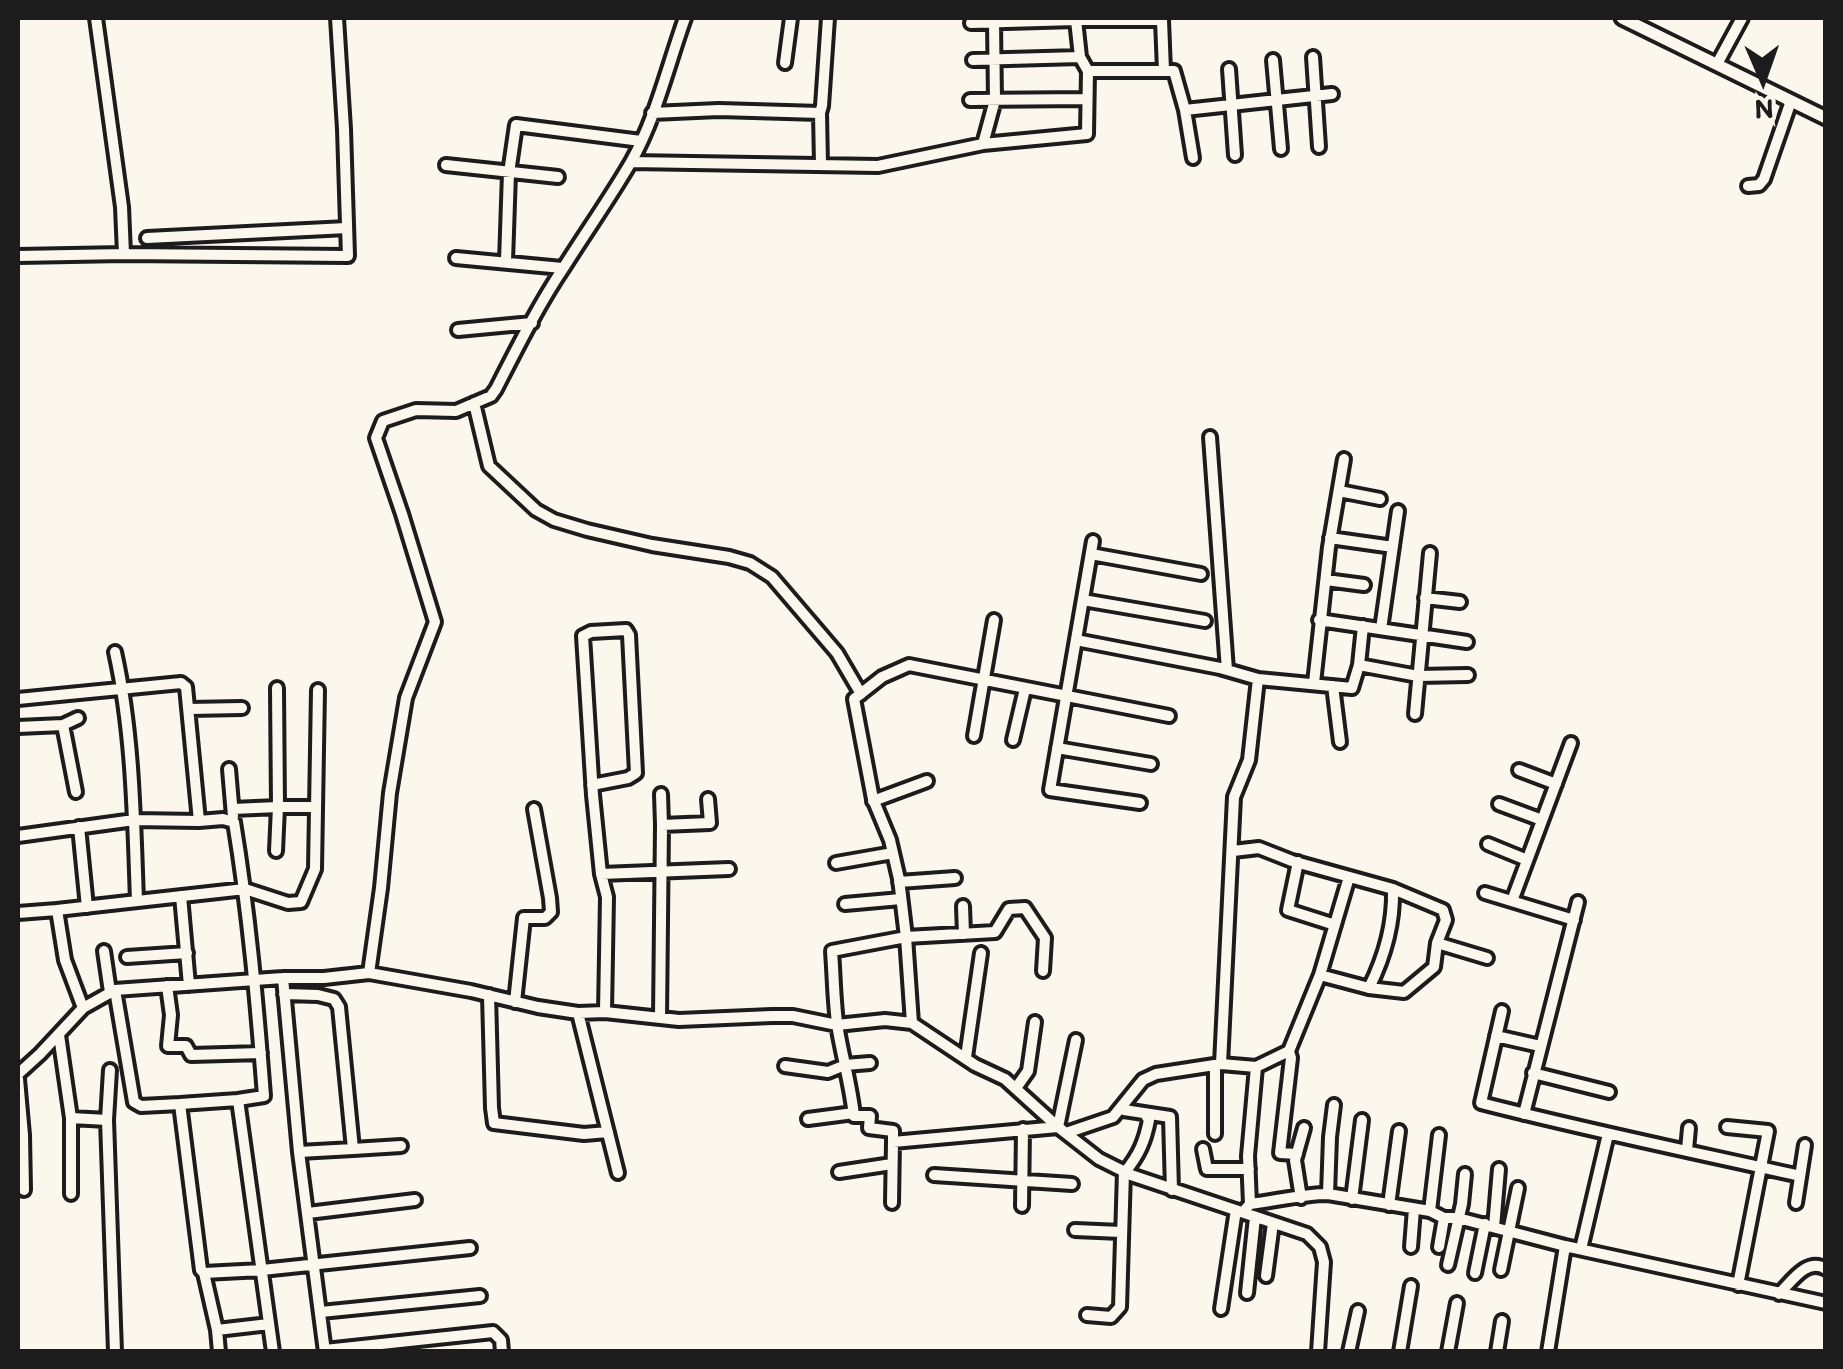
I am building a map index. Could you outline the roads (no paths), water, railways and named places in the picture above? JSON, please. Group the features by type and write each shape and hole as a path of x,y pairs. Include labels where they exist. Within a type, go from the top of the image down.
{"street":[{"path":"96,18 122,207 124,254"},
{"path":"18,256 348,256 337,18"},
{"path":"368,974 390,792 406,698 435,622 376,438 382,421 416,410 456,412 491,396 562,268 631,162 685,18"},
{"path":"786,63 790,18"},
{"path":"822,165 820,113 828,18"},
{"path":"1622,18 1826,118"},
{"path":"1717,64 1742,18"},
{"path":"631,162 878,166 983,144 1087,134 1088,71 1080,57 1076,20"},
{"path":"970,22 1162,20 1164,71"},
{"path":"983,144 995,100 994,22"},
{"path":"973,60 1080,57"},
{"path":"1313,57 1319,147"},
{"path":"1272,60 1281,149"},
{"path":"1229,69 1235,155"},
{"path":"1088,71 1174,71 1193,158"},
{"path":"1185,110 1332,94"},
{"path":"970,100 1086,98"},
{"path":"1748,186 1759,185 1764,179 1792,101"},
{"path":"652,113 820,113"},
{"path":"506,262 516,125 640,142"},
{"path":"446,165 558,177"},
{"path":"147,238 347,228"},
{"path":"216,235 221,255"},
{"path":"456,258 562,268"},
{"path":"458,330 532,323"},
{"path":"474,404 489,466 536,510 586,530 750,563 772,577 837,653 861,694"},
{"path":"1210,436 1228,670"},
{"path":"1314,684 1319,620 1344,460"},
{"path":"1338,490 1380,499"},
{"path":"1381,629 1398,511"},
{"path":"1330,538 1393,547"},
{"path":"1093,540 1050,790 1140,803"},
{"path":"1414,714 1430,553"},
{"path":"1091,554 1202,574"},
{"path":"1326,580 1364,585"},
{"path":"1425,598 1460,602"},
{"path":"1083,600 1206,621"},
{"path":"974,736 994,620"},
{"path":"1319,620 1467,642"},
{"path":"1076,640 1258,679 1352,688 1363,626"},
{"path":"592,784 636,773 626,630 583,636 592,784 601,874 607,896 605,1012"},
{"path":"114,652 122,687 137,901"},
{"path":"912,1023 899,882 893,852 874,800 854,699 882,677 909,665 1169,716"},
{"path":"1358,665 1418,676 1468,675"},
{"path":"1215,1134 1234,797 1249,760 1258,679"},
{"path":"18,699 181,683 188,692 199,821"},
{"path":"1333,686 1340,742"},
{"path":"276,851 277,688"},
{"path":"1014,740 1025,688"},
{"path":"18,913 245,889 288,903 301,902 316,868 318,690"},
{"path":"189,709 242,708"},
{"path":"18,726 63,725 78,718"},
{"path":"63,725 76,792"},
{"path":"1512,901 1571,743"},
{"path":"1057,748 1151,764"},
{"path":"104,951 134,1102 140,1106 264,1096 256,980 229,769"},
{"path":"1519,770 1556,784"},
{"path":"874,800 927,781"},
{"path":"660,794 660,1018"},
{"path":"662,825 710,824 708,799"},
{"path":"1499,804 1542,820"},
{"path":"233,809 316,807"},
{"path":"514,1002 524,918 546,918 551,912 534,809"},
{"path":"18,836 134,820 234,822"},
{"path":"79,827 87,907"},
{"path":"1488,844 1527,860"},
{"path":"1232,852 1259,848 1443,910 1446,920 1434,967 1404,992 1369,988 1320,975"},
{"path":"836,862 893,852"},
{"path":"1298,862 1288,910 1334,925"},
{"path":"601,874 729,870"},
{"path":"892,1142 1024,1129 1062,1130 1114,1117 1143,1080 1156,1074 1218,1064 1256,1067 1288,1051 1320,975 1348,877"},
{"path":"899,882 955,878"},
{"path":"1369,988 1382,962 1394,904 1393,890"},
{"path":"1485,893 1574,920"},
{"path":"181,896 189,986"},
{"path":"846,904 901,899"},
{"path":"1524,1114 1578,902"},
{"path":"962,906 964,934"},
{"path":"892,1202 893,1130 869,1128 870,1116 854,1116 837,1025 832,951 906,938 995,932 1009,909 1025,908 1045,938 1043,971"},
{"path":"57,910 65,960 83,1008"},
{"path":"1438,943 1486,958"},
{"path":"127,957 187,953"},
{"path":"966,1057 980,953"},
{"path":"24,1190 18,1077 83,1008 113,991 368,974 578,1013 679,1020 782,1016 837,1025 884,1020 912,1023 1005,1079 1099,1159 1172,1190 1243,1209 1307,1234 1320,1247 1324,1262 1318,1352"},
{"path":"282,978 298,1152 325,1351 493,1332 501,1340 502,1352"},
{"path":"324,978 328,997"},
{"path":"167,986 168,1046 186,1046 191,1055 261,1053"},
{"path":"284,994 328,997 339,1006 353,1149"},
{"path":"489,996 494,1123 584,1134 608,1132"},
{"path":"1502,1011 1481,1103 1800,1176"},
{"path":"578,1013 618,1174"},
{"path":"1016,1088 1028,1072 1035,1022"},
{"path":"59,1034 71,1118 71,1194"},
{"path":"1496,1036 1540,1046"},
{"path":"1062,1130 1076,1040"},
{"path":"1288,1051 1291,1058 1280,1153 1297,1154"},
{"path":"785,1066 828,1072 845,1065 870,1063"},
{"path":"1220,1309 1249,1170 1256,1067"},
{"path":"110,1070 107,1120 115,1352"},
{"path":"1534,1074 1609,1092"},
{"path":"238,1100 273,1352"},
{"path":"180,1104 201,1270 219,1352"},
{"path":"1328,1194 1334,1105"},
{"path":"1122,1107 1170,1116 1172,1190"},
{"path":"808,1119 854,1113"},
{"path":"1088,1314 1111,1316 1120,1307 1124,1171 1140,1154 1149,1120 1145,1114"},
{"path":"71,1118 107,1120"},
{"path":"1352,1199 1362,1120"},
{"path":"1301,1198 1295,1160 1304,1128"},
{"path":"1687,1150 1690,1128"},
{"path":"1727,1128 1768,1131 1738,1284"},
{"path":"1022,1206 1024,1129"},
{"path":"1390,1205 1399,1131"},
{"path":"1581,1249 1608,1134"},
{"path":"1430,1211 1439,1135"},
{"path":"1796,1202 1806,1145"},
{"path":"298,1152 401,1146"},
{"path":"1204,1149 1207,1169 1249,1170"},
{"path":"839,1172 892,1164"},
{"path":"1475,1272 1490,1226 1498,1169"},
{"path":"1448,1266 1465,1174"},
{"path":"934,1176 1072,1184"},
{"path":"1501,1270 1518,1188"},
{"path":"1243,1209 1328,1194 1430,1211 1444,1218 1458,1218 1565,1246 1826,1303"},
{"path":"308,1213 415,1200"},
{"path":"1411,1246 1414,1209"},
{"path":"1248,1293 1256,1217"},
{"path":"1439,1247 1444,1218"},
{"path":"1266,1276 1273,1223"},
{"path":"1075,1230 1121,1232"},
{"path":"1548,1352 1565,1246"},
{"path":"204,1273 470,1248"},
{"path":"1780,1294 1805,1268 1818,1264 1826,1270"},
{"path":"1400,1352 1411,1286"},
{"path":"321,1312 480,1296"},
{"path":"1448,1352 1457,1303"},
{"path":"1349,1352 1358,1310"},
{"path":"1498,1352 1502,1321"},
{"path":"217,1330 269,1324"}]}
